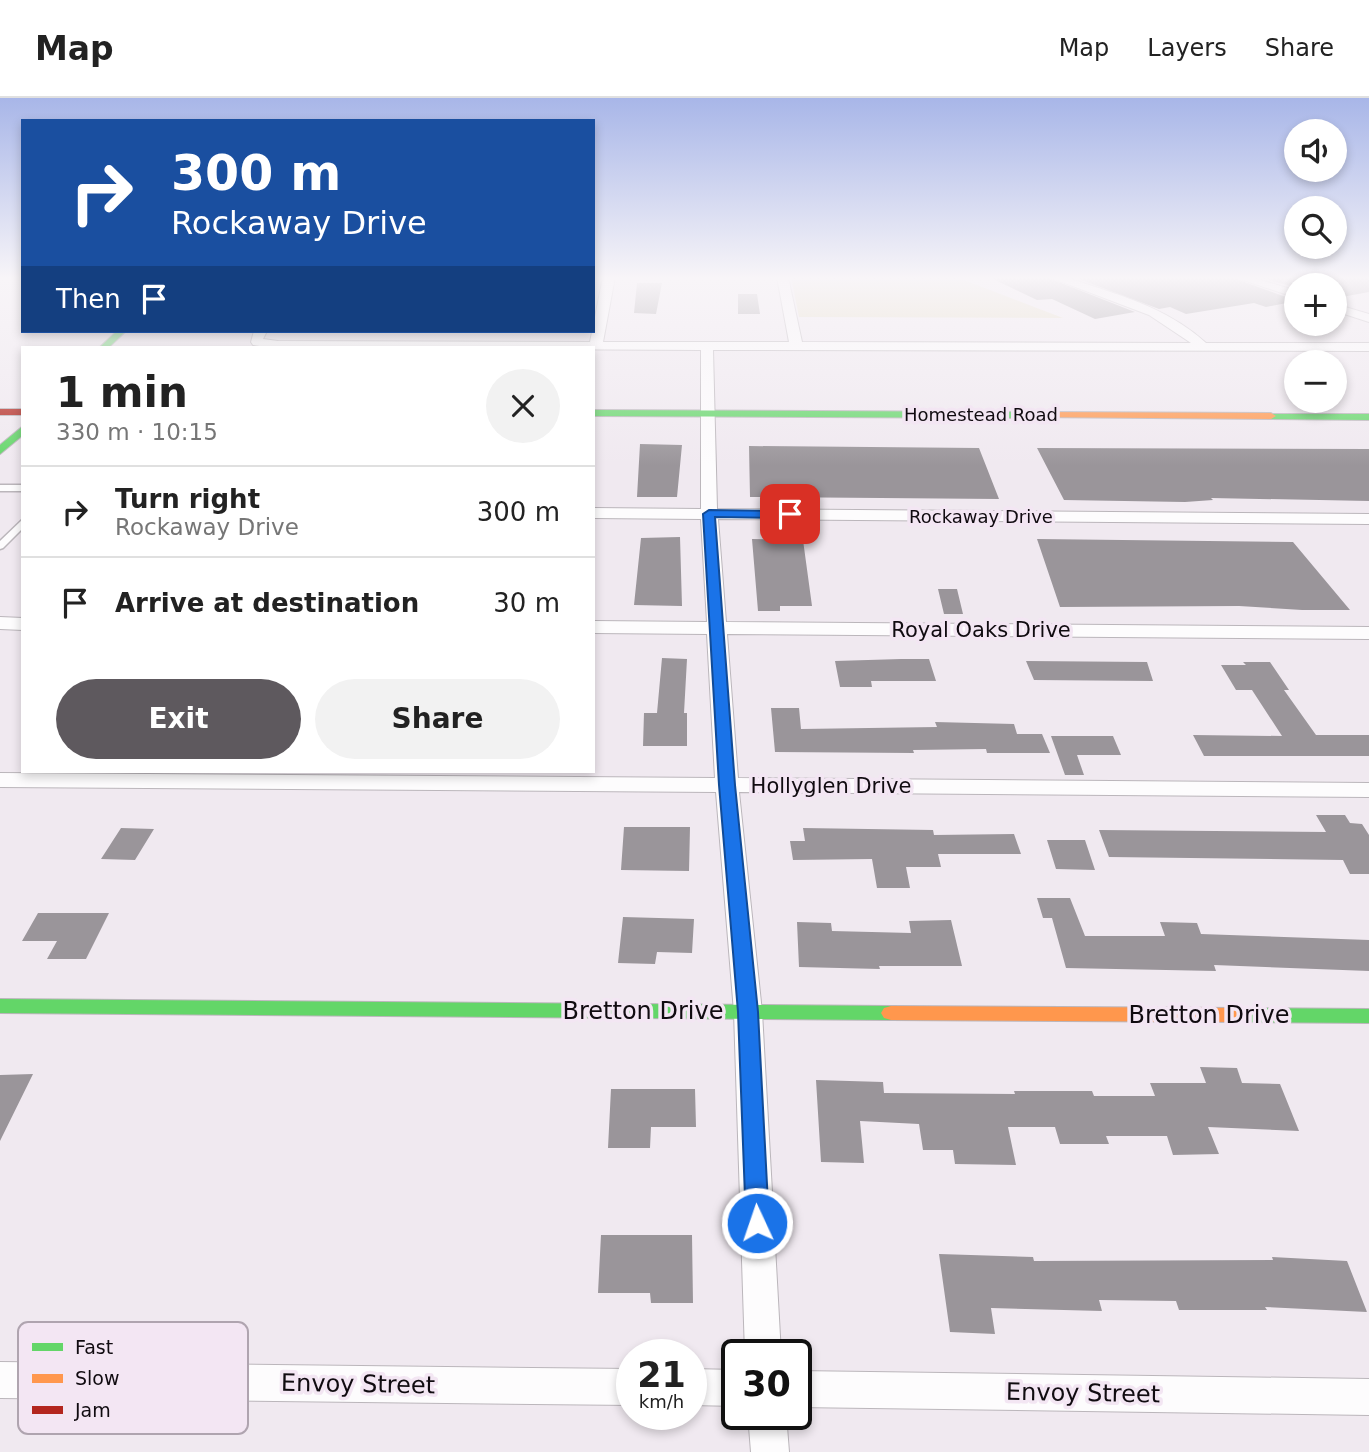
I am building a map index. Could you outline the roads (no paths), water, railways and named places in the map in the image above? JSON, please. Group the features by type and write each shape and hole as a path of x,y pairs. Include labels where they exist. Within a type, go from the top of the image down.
{"main road":[{"path":"0,412 21,412"},
{"name":"Homestead Road","path":"595,413 709,420"},
{"name":"Homestead Road","path":"595,426 709,420 963,421 1159,415 1366,423"},
{"path":"1159,415 1171,430"},
{"name":"Homestead Road","path":"963,421 1171,430 1366,423"},
{"path":"0,423 21,423"},
{"path":"0,451 21,431"},
{"name":"Bretton Drive","path":"0,1006 1369,1016"}],"street":[{"path":"257,340 278,345 1369,347"},
{"path":"423,345 425,340"},
{"path":"596,345 597,340"},
{"path":"795,340 796,345"},
{"path":"1197,340 1203,347"},
{"path":"706,346 709,514 727,785 748,1012 762,1339"},
{"name":"Rockaway Drive","path":"595,513 1369,519"},
{"path":"0,623 21,624"},
{"name":"Royal Oaks Drive","path":"595,627 1369,633"},
{"name":"Hollyglen Drive","path":"0,780 1369,790"},
{"name":"Envoy Street","path":"0,1380 18,1380"},
{"name":"Envoy Street","path":"248,1383 616,1387"},
{"name":"Envoy Street","path":"812,1389 1369,1397"},
{"path":"768,1430 769,1452"}],"lane":[{"path":"0,488 21,488"},
{"path":"0,546 21,524"}]}
